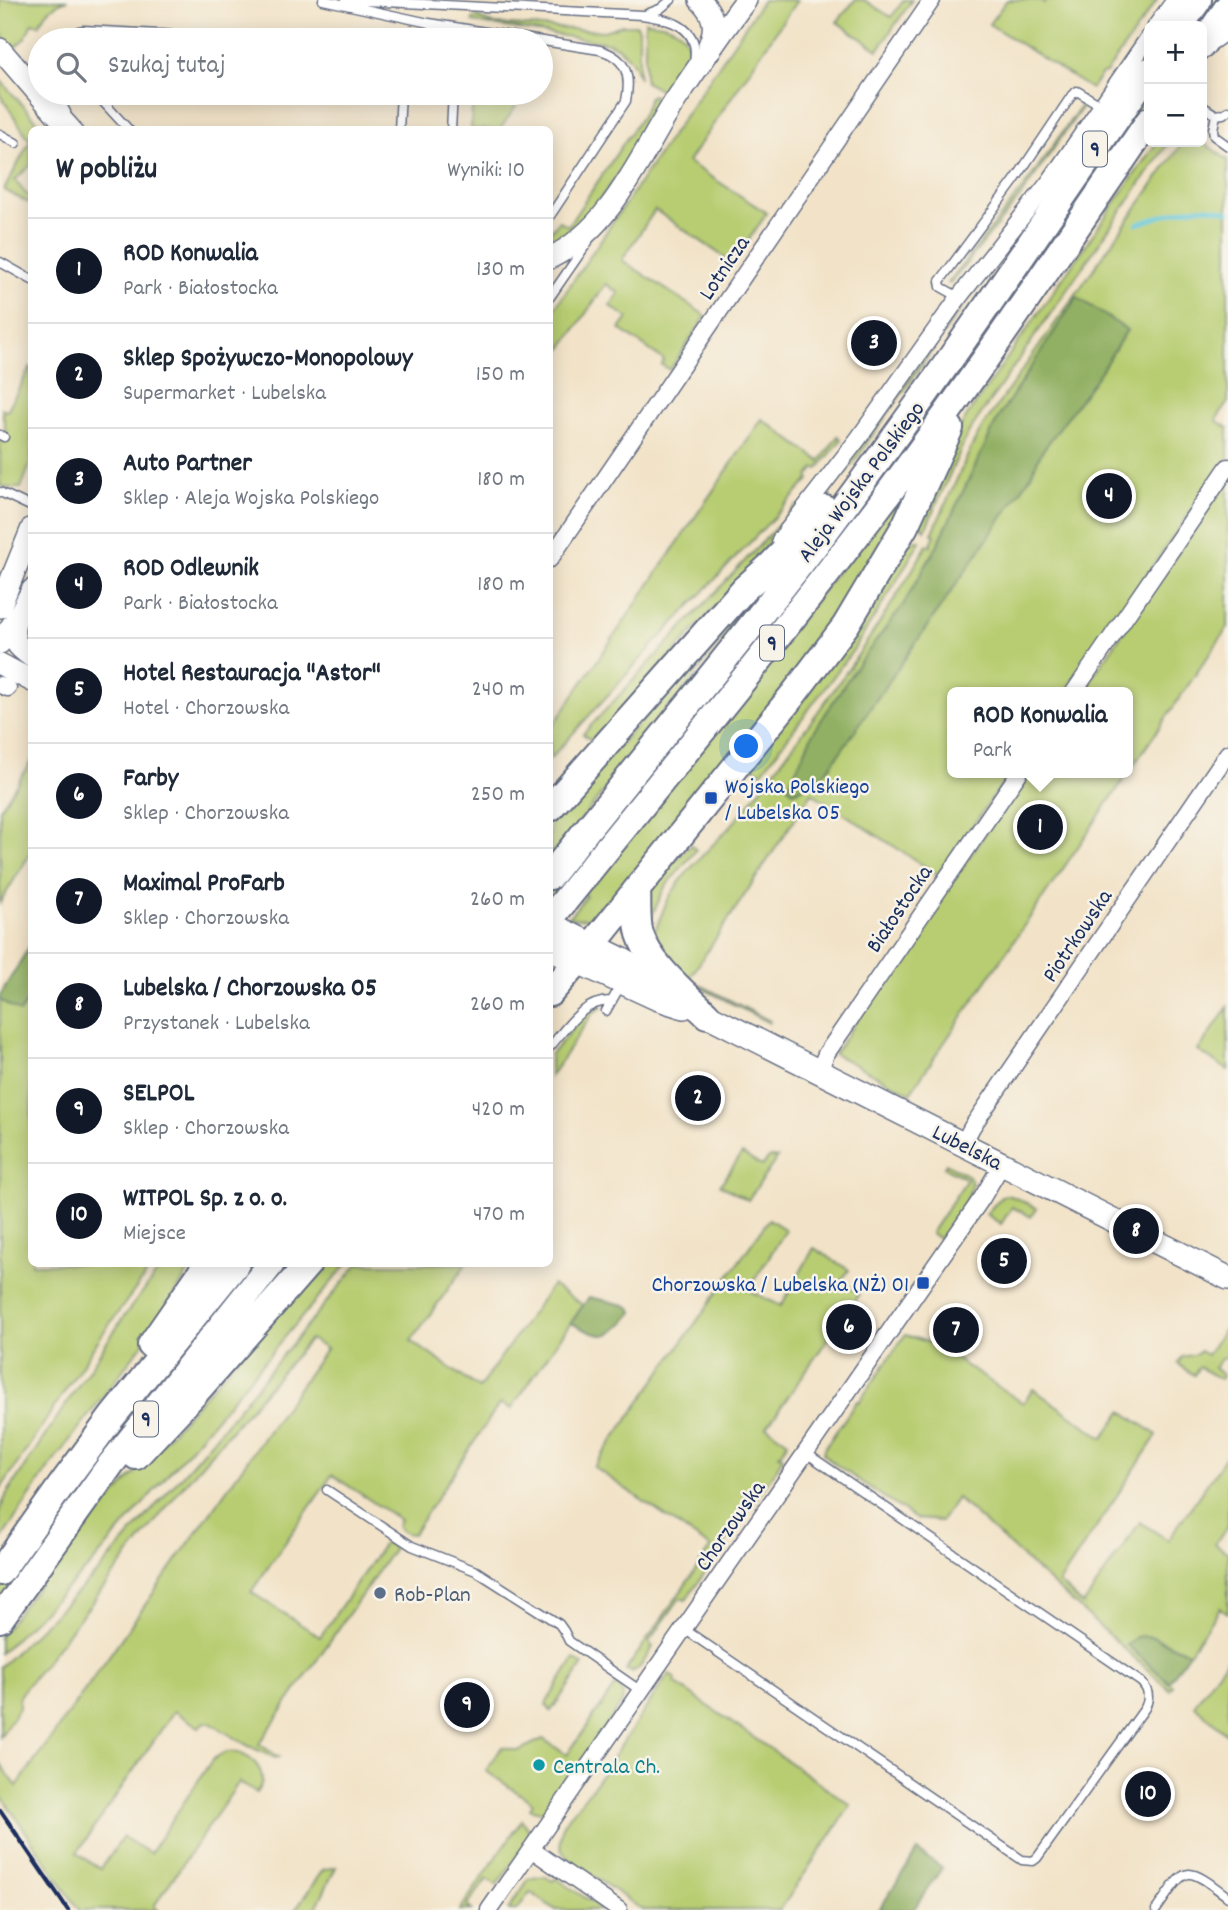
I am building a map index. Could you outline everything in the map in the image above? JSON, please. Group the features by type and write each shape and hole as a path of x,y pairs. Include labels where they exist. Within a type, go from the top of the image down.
{"main road":[{"path":"1183,21 1198,0"},
{"path":"1207,38 1228,7"},
{"name":"Aleja Wojska Polskiego","path":"553,872 777,593 886,449 1144,78"},
{"name":"Aleja Wojska Polskiego","path":"553,929 899,479 1144,128"},
{"path":"553,990 637,890 846,625 905,526 977,370"},
{"path":"553,805 744,589 886,449"},
{"path":"637,890 640,933 650,953 665,973 707,1015"},
{"name":"Lubelska","path":"553,931 586,953 656,980 707,1015 1228,1278"},
{"name":"Lubelska","path":"586,953 617,991 656,998 707,1015"},
{"path":"112,1417 150,1346 204,1267"},
{"name":"9","path":"0,1572 112,1417 234,1267"},
{"name":"9","path":"0,1619 84,1500 269,1267"},
{"path":"84,1500 140,1452 305,1267"}],"street":[{"path":"700,0 712,16 715,30 705,57"},
{"path":"553,256 578,240 612,205 686,84 746,0"},
{"name":"Lotnicza","path":"553,555 932,0"},
{"path":"1160,21 1175,0"},
{"path":"744,589 858,439 959,297 1050,181 1144,44"},
{"path":"0,49 28,82"},
{"path":"49,105 69,126"},
{"path":"1077,687 1228,467"},
{"path":"28,536 5,580 7,615 0,645 28,656"},
{"path":"7,615 28,594"},
{"path":"7,615 15,642 28,655"},
{"path":"3,673 28,680"},
{"name":"Piotrkowska","path":"963,1144 1228,753"},
{"name":"Białostocka","path":"819,1071 826,1054 1016,778"},
{"name":"Chorzowska","path":"489,1910 982,1198 1002,1164"},
{"path":"531,1849 620,1910"}],"lane":[{"path":"323,0 461,28"},
{"path":"346,0 661,18 679,24 687,30 692,39 696,59 686,84"},
{"path":"642,15 660,9 671,0"},
{"path":"429,23 438,28"},
{"path":"1207,51 1228,35"},
{"path":"553,43 600,50 615,57 624,67 629,79 626,101 553,211"},
{"path":"959,297 941,288 940,281 1015,180 1072,95 1077,91 1081,92 1102,106"},
{"path":"62,105 71,126"},
{"path":"106,105 125,126"},
{"path":"399,126 400,105"},
{"path":"451,126 452,105"},
{"path":"1207,110 1216,116"},
{"path":"1216,116 1228,111"},
{"path":"1216,116 1214,136 1228,146"},
{"path":"0,134 16,143"},
{"path":"553,293 612,205"},
{"path":"0,262 28,278"},
{"path":"0,492 28,505"},
{"path":"606,1011 617,991"},
{"path":"553,1043 581,1011 617,991"},
{"path":"684,1629 1022,1860 1033,1861 1037,1858 1145,1708 1149,1695 1142,1682 806,1453"},
{"path":"327,1490 418,1549 469,1567 509,1591 559,1624 569,1641 641,1690"},
{"path":"1156,1910 1179,1877 1186,1873 1204,1878 1228,1897"}],"green space":[{"path":"0,0 68,0 50,9 39,25 32,23 25,38 11,51 0,31"},
{"path":"763,0 797,0 688,162 767,213 733,263 655,210 622,260 706,316 670,370 662,365 664,360 620,329 628,318 610,306 619,293 606,284 553,362 553,311"},
{"path":"855,0 864,0 891,17 904,0 912,0 878,50 837,22"},
{"path":"1007,0 1040,0 1044,3 1046,0 1157,0 1106,73 1102,74 1091,89 989,24"},
{"path":"476,17 494,24 604,31 622,25 637,25 639,78 628,57 609,43 553,34 553,28 511,28 472,22"},
{"path":"645,21 667,25 679,31 685,38 688,57 670,95 645,82"},
{"path":"1144,55 1144,60 1043,206 966,302 852,465 814,509"},
{"path":"0,80 41,126 28,126 28,138 0,95"},
{"path":"1144,94 1144,111 882,486 553,899 553,887 617,808"},
{"path":"652,95 666,102 600,199 584,217 553,242 553,228 559,221 568,226 643,114"},
{"path":"1082,104 1021,196 950,284 948,283 1024,187"},
{"path":"472,105 517,105 502,126 471,126"},
{"path":"28,145 28,168 15,180 28,195 28,202 4,190"},
{"path":"1207,145 1228,160 1228,402 1216,420 1228,428 1228,458 1068,687 947,687 947,778 1006,778 938,875 812,793 689,979 770,1021 769,1023 682,976 684,973 666,956 653,935 665,905 678,884 746,808 818,712 864,647 927,545 930,546 935,535 932,534 983,426 1179,147"},
{"path":"1154,147 1166,147 968,433 925,530 919,519 958,431"},
{"path":"1077,297 1127,330 1101,371 1041,453 1029,479 832,764 819,779 794,792 788,787 813,733 853,671 903,605 937,546 999,416"},
{"path":"28,372 28,470 21,488 0,485 0,441 6,433 2,409 7,411"},
{"path":"762,419 820,461 838,436 841,440 818,469 815,468 808,477 810,479 553,756 553,726"},
{"path":"928,457 839,617 600,919 568,918 586,896 583,893"},
{"path":"1228,480 1228,627 1133,766 1133,687 1085,687"},
{"path":"797,505 742,577 618,716 591,740 583,734"},
{"path":"911,541 920,541 854,649 761,773 751,765"},
{"path":"800,544 553,855 553,819"},
{"path":"28,767 28,857 0,903 0,809"},
{"path":"1024,778 1125,778 910,1093 834,1054"},
{"path":"691,845 696,850 665,887 649,922 649,894 665,871"},
{"path":"28,949 28,1000 20,1012 0,1000 0,995"},
{"path":"0,1000 20,1012 28,1000 28,1267 152,1267 103,1333 0,1490"},
{"path":"594,1007 603,1007 593,1013 553,1073 553,1052"},
{"path":"1228,1007 1228,1070 1198,1051"},
{"path":"742,1154 762,1166 769,1158 777,1158 748,1200 720,1185"},
{"path":"946,1163 970,1177 971,1184 962,1209 940,1239 931,1233 967,1179 944,1167"},
{"path":"1006,1195 1037,1208 1031,1217 1012,1207 1001,1224 986,1214"},
{"path":"769,1219 786,1230 748,1290 781,1306 814,1248 849,1270 841,1281 859,1294 767,1427 788,1442 779,1455 783,1457 776,1470 686,1600 680,1598 649,1642 653,1647 640,1667 632,1672 626,1670 711,1548 594,1467"},
{"path":"162,1267 191,1267 154,1329 48,1469 0,1541 0,1509 8,1492 125,1315"},
{"path":"246,1267 256,1267 0,1602 0,1589 47,1521"},
{"path":"319,1267 344,1267 91,1565 0,1653 0,1637 83,1531"},
{"path":"356,1267 464,1267 411,1341 479,1388 552,1285 583,1305 511,1409 500,1403 413,1534 401,1531 397,1525 400,1520 332,1475 251,1592 320,1637 385,1542 394,1548 259,1744 279,1757 275,1758 247,1745 210,1723 205,1722 199,1727 174,1711 77,1853 101,1869 123,1837 150,1853 212,1760 225,1753 238,1753 254,1762 262,1779 260,1786 256,1793 239,1782 154,1906 158,1910 79,1910 0,1794 0,1764 17,1786 326,1349 310,1339 183,1486 19,1696 19,1708 0,1737 0,1667 98,1572 205,1449"},
{"path":"589,1297 625,1305 633,1312 611,1333 592,1333 571,1323"},
{"path":"1228,1323 1228,1357 1221,1359 1214,1368 1223,1375 1220,1379 1199,1367 1194,1375 1178,1364 1182,1357 1200,1351 1207,1355"},
{"path":"905,1335 931,1343 1023,1403 1033,1389 1103,1438 1122,1411 1157,1435 1059,1583 1083,1605 1140,1522 1168,1540 1228,1454 1228,1526 1215,1544 1228,1553 1228,1613 1220,1608 1189,1653 1153,1637 1127,1645 1173,1686 1170,1690 957,1498 941,1521 916,1519 829,1460 823,1453"},
{"path":"1136,1637 1153,1637 1189,1653 1169,1682 1127,1645"},
{"path":"1228,1658 1228,1735 1194,1705"},
{"path":"574,1659 583,1665 551,1711 546,1705 547,1702"},
{"path":"669,1674 676,1679 675,1683 851,1805 780,1910 643,1910 568,1859 561,1848 563,1824 595,1784"},
{"path":"617,1683 623,1695 622,1703 548,1810 539,1812 530,1809 533,1803 486,1771 502,1747 518,1751 543,1739 567,1755"},
{"path":"522,1820 529,1830 527,1842 497,1885 487,1879 467,1906 472,1910 460,1910"},
{"path":"917,1851 942,1868 913,1910 879,1910"},
{"path":"336,1867 315,1910 295,1910 323,1870"},
{"path":"544,1876 553,1881 556,1878 603,1910 556,1910 530,1892 517,1910 508,1910 529,1879"}],"waterway":[{"path":"1137,224 1193,208 1228,212"}],"railway":[{"path":"0,1810 68,1910"}],"place":[{"name":"Auto Partner","path":"874,343"},
{"name":"ROD Odlewnik","path":"1109,496"},
{"name":"Wojska Polskiego / Lubelska 05","path":"711,798"},
{"name":"ROD Konwalia","path":"1040,827"},
{"name":"Sklep Spożywczo-Monopolowy","path":"698,1098"},
{"name":"Lubelska / Chorzowska 05","path":"1136,1231"},
{"name":"Hotel Restauracja \"Astor\"","path":"1004,1261"},
{"name":"Chorzowska / Lubelska (NŻ) 01","path":"923,1283"},
{"name":"Farby","path":"849,1327"},
{"name":"Maximal ProFarb","path":"956,1330"},
{"name":"Rob-Plan","path":"380,1593"},
{"name":"SELPOL","path":"467,1705"},
{"name":"Centrala Ch.","path":"539,1765"},
{"name":"WITPOL Sp. z o. o.","path":"1148,1794"}]}
